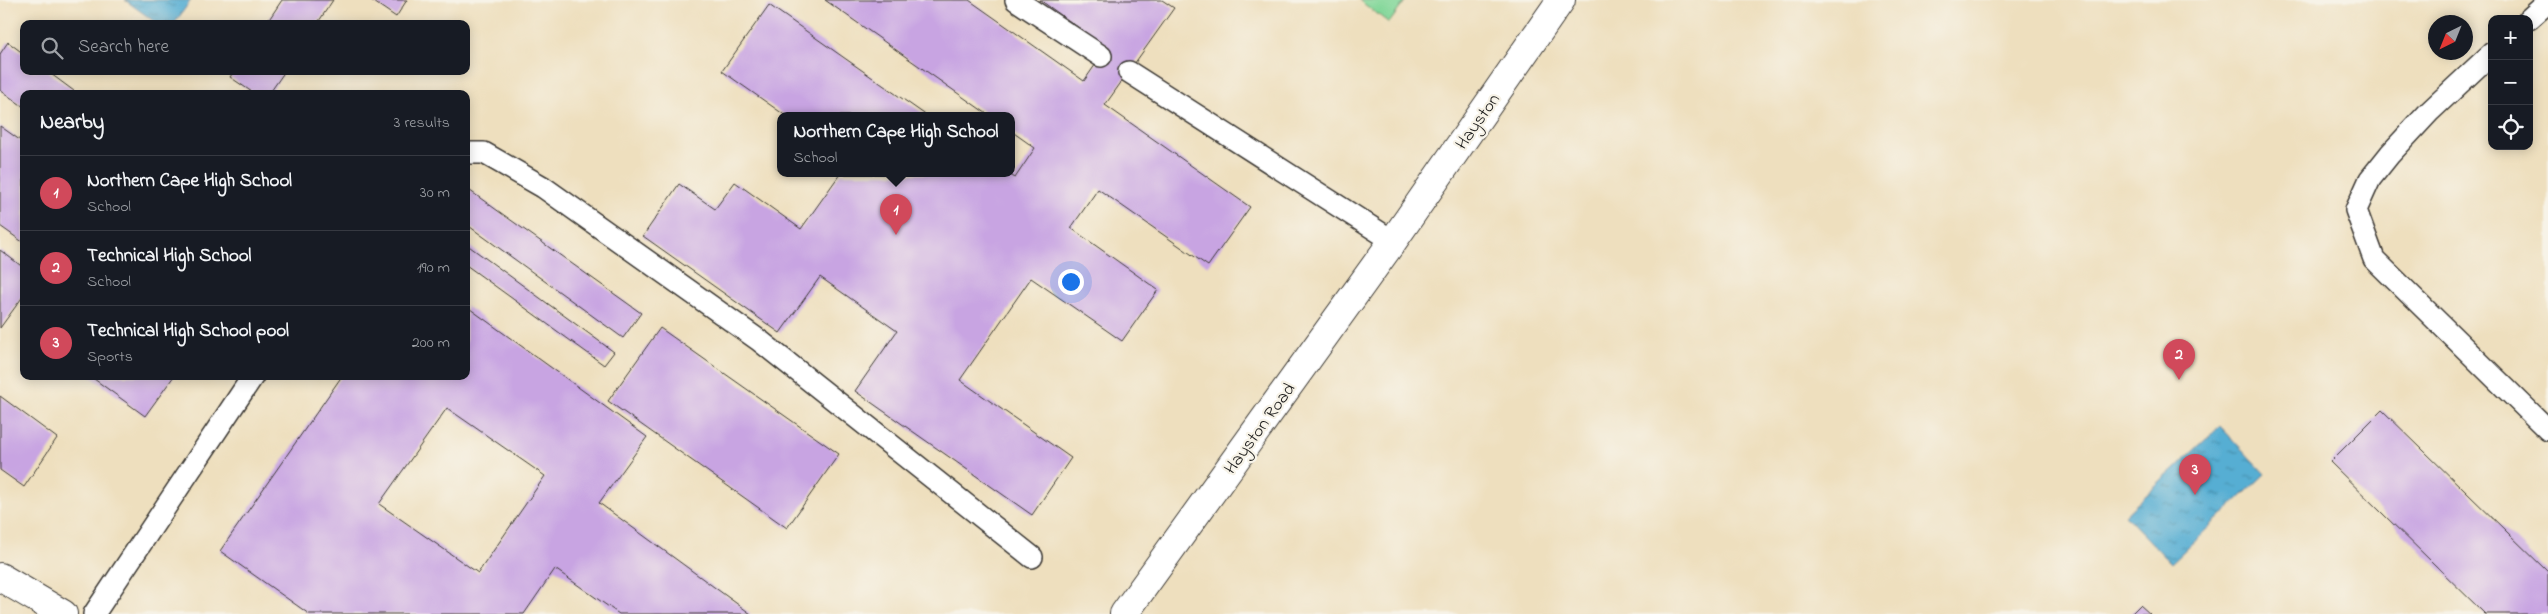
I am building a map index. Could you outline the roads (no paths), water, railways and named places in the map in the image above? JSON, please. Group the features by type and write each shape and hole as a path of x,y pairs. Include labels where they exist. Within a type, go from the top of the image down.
{"street":[{"name":"Hayston","path":"1393,242 1561,0"},
{"name":"Hayston Road","path":"1124,614 1393,242"},
{"path":"0,577 63,614"}],"lane":[{"path":"1016,0 1101,56"},
{"path":"2533,15 2548,2"},
{"path":"2488,57 2428,112 2390,154 2370,179 2356,210 2374,259 2548,430"},
{"path":"1129,72 1393,242"},
{"path":"470,153 484,153 543,187 760,340 1032,557"},
{"path":"94,614 250,380"}],"water":[{"path":"125,0 191,0 177,20 152,20"},
{"path":"2220,426 2265,474 2171,563 2125,515"}],"place":[{"name":"Northern Cape High School","path":"896,235"},
{"name":"Technical High School","path":"2179,380"},
{"name":"Technical High School pool","path":"2195,495"}]}
